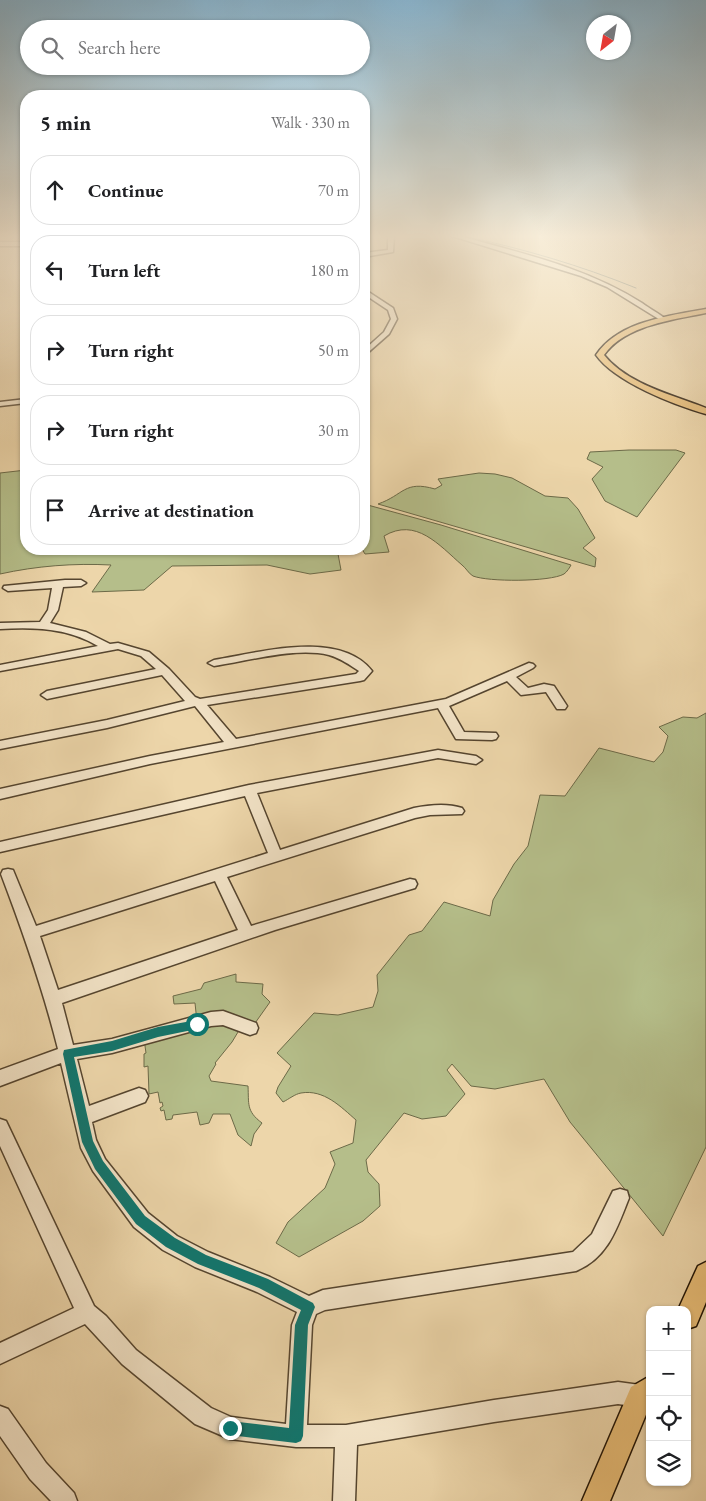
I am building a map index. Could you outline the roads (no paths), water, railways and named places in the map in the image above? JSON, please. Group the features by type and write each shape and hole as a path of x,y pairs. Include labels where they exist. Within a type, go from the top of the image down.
{"main road":[{"path":"706,311 664,320 625,334 609,342 601,351 601,358 614,370 632,380 706,411"},
{"path":"691,1308 706,1274"},
{"path":"596,1501 645,1392"}],"street":[{"path":"370,349 387,333 394,319 391,309 387,306"},
{"path":"641,306 664,320"},
{"path":"0,404 20,401"},
{"path":"8,588 65,583 81,584"},
{"path":"44,624 53,610 58,585"},
{"path":"0,626 44,624 80,633 107,647"},
{"path":"0,668 107,647 123,647 145,654 197,702 232,743"},
{"path":"0,745 107,724 197,702 360,677 366,671 338,654 315,650 214,663"},
{"path":"0,794 232,743 441,704 462,698 529,666"},
{"path":"47,696 165,671"},
{"path":"509,676 525,692 544,688 550,689 562,706"},
{"path":"441,704 460,736 492,736"},
{"path":"0,847 249,790 438,754 476,760"},
{"path":"249,790 276,856"},
{"path":"31,933 414,813 430,810 457,811"},
{"path":"218,873 247,933"},
{"path":"8,874 31,933 53,999 88,1142 99,1165 141,1220 170,1243 202,1260 263,1284 309,1307"},
{"path":"53,999 346,901 410,884"},
{"path":"0,1078 68,1054 112,1046 211,1019 223,1018 250,1028"},
{"path":"82,1113 91,1114 139,1096"},
{"path":"0,1127 87,1313 103,1327 130,1357 203,1416 230,1428 296,1436 346,1436 494,1411 618,1393 645,1392"},
{"path":"296,1436 302,1325 309,1307 323,1300 552,1266 579,1260 595,1246 608,1227 620,1198"},
{"path":"0,1354 87,1313"},
{"path":"0,1417 38,1471 66,1501"},
{"path":"344,1501 346,1436"}]}
